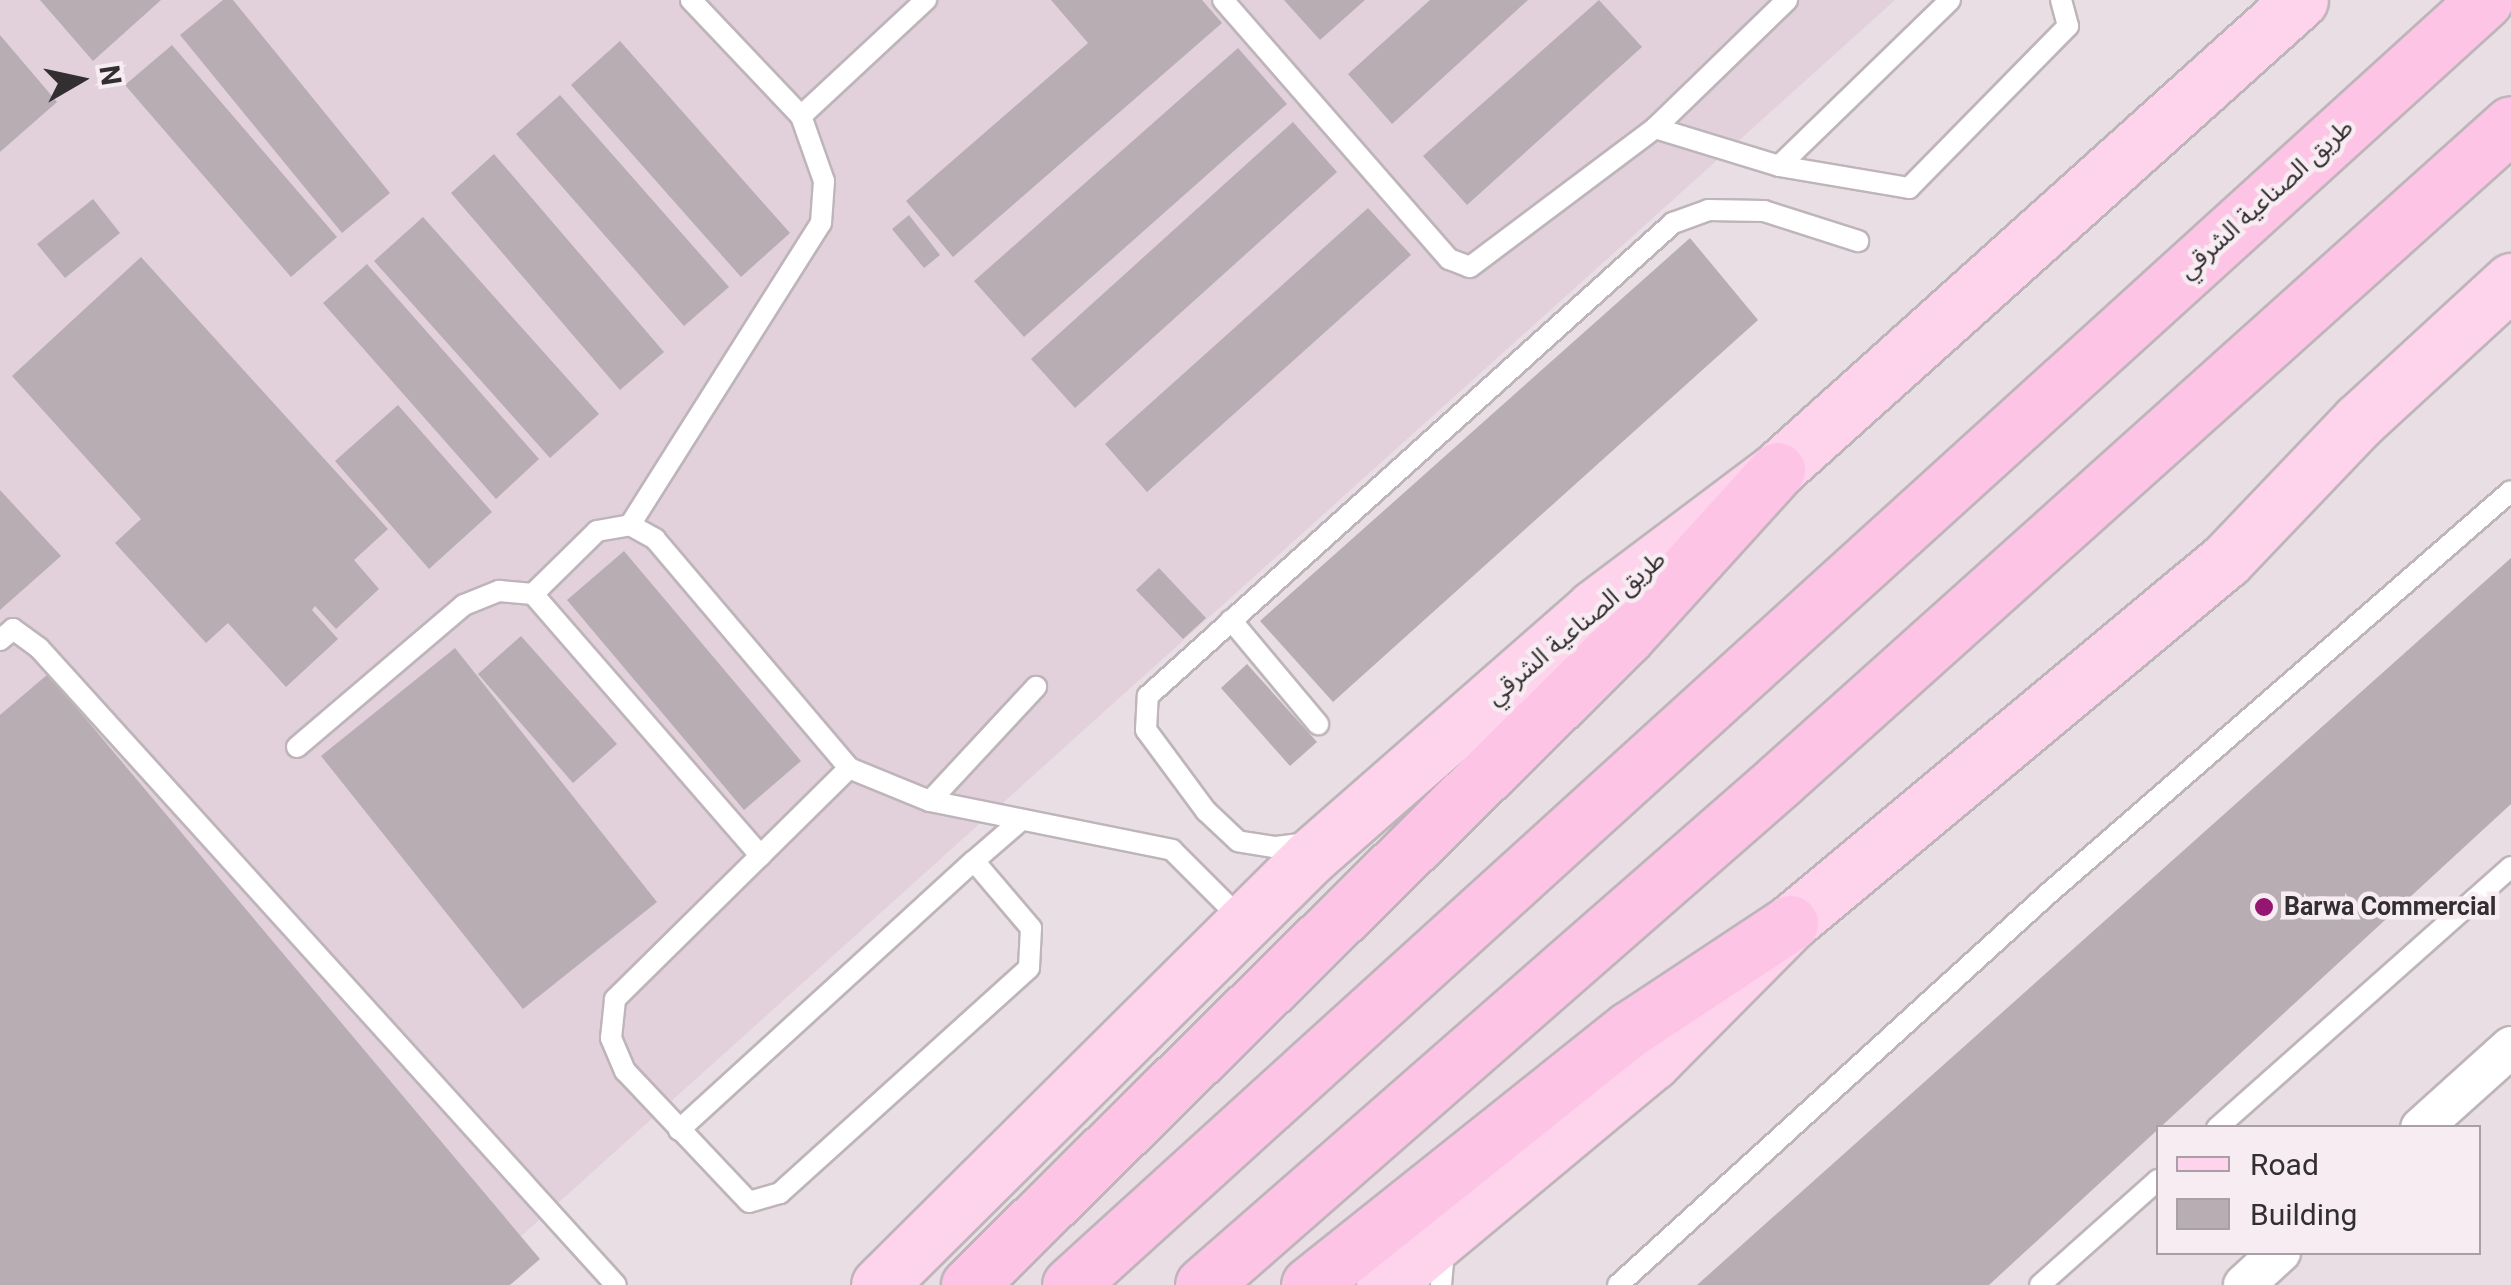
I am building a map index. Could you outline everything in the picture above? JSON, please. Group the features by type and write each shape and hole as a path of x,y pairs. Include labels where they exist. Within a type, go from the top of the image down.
{"highway":[{"name":"طريق الصناعية الشرقي","path":"1070,1285 2485,0"},
{"path":"1204,1285 1780,780 2511,124"},
{"path":"969,1285 1624,639 1776,470"},
{"path":"1309,1285 1630,1029 1790,923"}],"main road":[{"name":"طريق الصناعية الشرقي","path":"878,1285 1330,840 1594,608 1776,470 2300,0"},
{"path":"1384,1285 1443,1259 1652,1062 1790,923 2226,560 2359,421 2511,281"}],"street":[{"path":"2424,1125 2511,1048"},
{"path":"2244,1285 2277,1255"}],"lane":[{"path":"630,525 820,223 824,180 801,116 691,0"},
{"path":"801,116 926,0"},
{"path":"1223,0 1448,259 1470,267 1655,128 1788,0"},
{"path":"1779,166 1950,0"},
{"path":"1655,128 1779,166 1909,188 2068,26 2061,0"},
{"path":"1330,840 1274,847 1238,840 1206,811 1146,730 1148,696 1673,222 1708,210 1764,211 1858,240"},
{"path":"1618,1285 2049,893 2511,491"},
{"path":"532,594 598,531 630,525 656,539 849,768 930,801 1172,850 1244,922"},
{"path":"297,746 464,605 498,590 532,594 761,856"},
{"path":"1231,620 1318,724"},
{"path":"0,640 12,629 39,648 616,1285"},
{"path":"930,801 1036,688"},
{"path":"849,768 615,998 611,1038 624,1070 749,1202 780,1193 1029,968 1031,928 974,861"},
{"path":"679,1130 1019,822"},
{"path":"2220,1125 2511,867"},
{"path":"2040,1285 2156,1182"}],"shaded area":[{"path":"0,0 1895,0 467,1285 0,1285"}],"building":[{"path":"40,0 161,0 93,61"},
{"path":"223,0 233,0 390,193 342,233 180,35"},
{"path":"1051,0 1202,0 1222,23 953,257 906,201 1088,43"},
{"path":"1284,0 1365,0 1320,40"},
{"path":"1430,0 1528,0 1392,124 1348,74"},
{"path":"1599,0 1642,47 1467,205 1423,156"},
{"path":"0,35 57,102 0,152"},
{"path":"620,41 790,233 741,277 571,85"},
{"path":"172,45 337,237 291,277 125,85"},
{"path":"1238,48 1287,104 1024,337 974,281"},
{"path":"560,95 729,287 684,326 516,134"},
{"path":"1293,122 1337,172 1075,408 1031,359"},
{"path":"494,154 664,352 620,390 451,193"},
{"path":"93,199 120,233 65,278 37,244"},
{"path":"1368,208 1411,255 1147,492 1105,444"},
{"path":"909,215 940,255 924,268 892,229"},
{"path":"423,217 599,414 550,458 374,261"},
{"path":"1690,238 1758,320 1333,702 1260,621"},
{"path":"141,257 388,529 354,560 379,589 336,629 315,606 312,610 338,639 286,687 228,623 206,643 115,543 141,519 12,376"},
{"path":"367,264 539,459 496,499 323,303"},
{"path":"398,405 492,512 429,569 335,461"},
{"path":"0,490 61,556 0,610"},
{"path":"624,551 801,761 744,810 567,600"},
{"name":"Barwa Commercial","path":"2511,558 2511,804 2163,1125 2156,1125 2156,1131 1989,1285 1697,1285"},
{"path":"1159,568 1206,618 1183,639 1136,590"},
{"path":"521,636 617,744 573,783 478,674"},
{"path":"455,648 657,902 523,1009 321,756"},
{"path":"1247,664 1317,742 1290,766 1221,688"},
{"path":"48,674 540,1259 510,1285 0,1285 0,715"}],"place":[{"name":"Barwa Commercial","path":"2264,907"}]}
